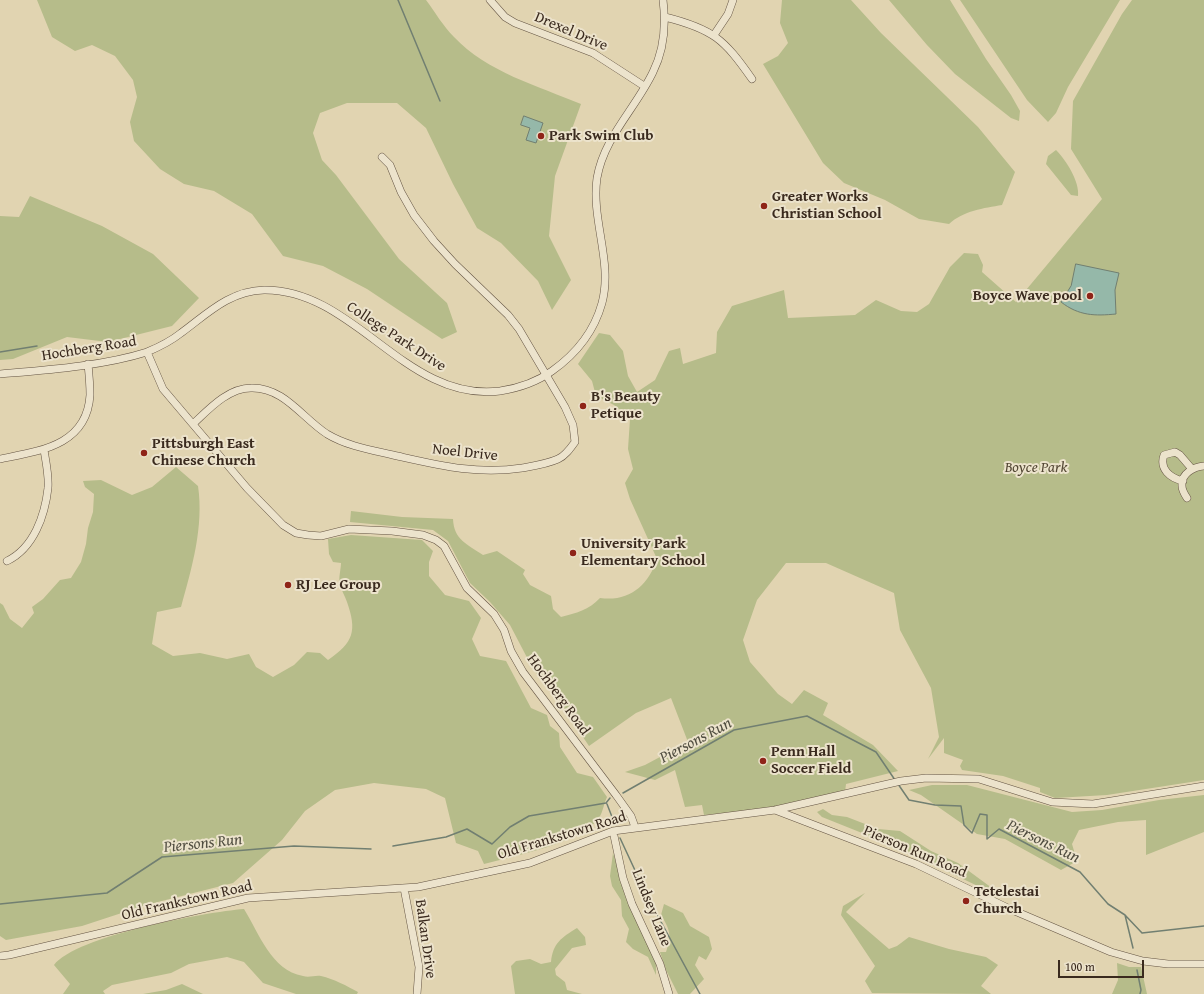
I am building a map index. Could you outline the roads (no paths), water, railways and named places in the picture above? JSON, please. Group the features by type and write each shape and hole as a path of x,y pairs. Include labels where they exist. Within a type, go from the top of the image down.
{"street":[{"name":"Drexel Drive","path":"490,0 505,17 515,23 593,54 644,86"},
{"name":"College Park Drive","path":"147,352 180,334 218,304 239,295 262,290 292,292 319,302 430,377 456,388 480,392 502,391 526,385 546,375 567,360 582,344 599,312 605,285 605,268 596,208 598,176 610,142 654,72 660,54 665,17 663,0"},
{"path":"714,35 728,14 733,0"},
{"path":"665,17 695,25 714,35 730,49 752,79"},
{"name":"Noel Drive","path":"193,424 214,404 237,390 261,388 282,396 327,434 344,442 441,466 480,471 500,471 533,466 558,459 567,453 575,442 573,424 565,407 519,329 508,315 455,264 414,216 401,192 390,165 382,157"},
{"name":"Hochberg Road","path":"0,374 88,364 125,358 147,352 163,389 247,488 283,525 296,533 321,536 349,529 392,531 423,535 436,540 444,546 467,588 494,614 504,630 511,651 522,672 616,795 631,816 635,827"},
{"path":"0,459 44,450 67,439 80,426 86,412 90,396 88,364"},
{"path":"7,561 25,549 39,525 45,506 48,486 44,450"},
{"path":"1183,481 1170,475 1162,468 1164,455 1175,452 1180,455 1192,469"},
{"path":"1186,498 1182,486 1184,477 1192,469 1204,466"},
{"name":"Old Frankstown Road","path":"0,956 16,954 248,898 404,888 441,883 530,863 613,831 774,810 897,782 926,778 979,779 1052,802 1093,804 1204,786"},
{"name":"Pierson Run Road","path":"774,810 916,864 1010,909 1111,952 1143,961 1168,964 1204,964"},
{"name":"Lindsey Lane","path":"613,831 623,878 632,904 660,964 669,994"},
{"name":"Balkan Drive","path":"404,888 419,967 418,994"}],"waterway":[{"path":"398,0 440,101"},
{"path":"0,352 37,346"},
{"name":"Piersons Run","path":"623,793 734,730 807,716 876,752 895,780"},
{"name":"Piersons Run","path":"898,784 909,800 935,805 961,806 964,825 972,833 980,814 987,815 987,839 999,829 1080,872 1108,904 1125,915 1142,933 1204,926"},
{"name":"Piersons Run","path":"393,846 446,837 467,829 492,844 510,827 529,816 606,803 610,798"},
{"path":"607,804 614,822"},
{"path":"620,838 646,894 700,994"},
{"name":"Piersons Run","path":"0,904 107,893 162,857 294,846 371,849"},
{"path":"1125,915 1133,948"},
{"path":"1137,970 1141,990 1140,994"}],"place":[{"name":"Park Swim Club","path":"541,136"},
{"name":"Greater Works Christian School","path":"764,206"},
{"name":"Boyce Wave pool","path":"1090,296"},
{"name":"B's Beauty Petique","path":"583,406"},
{"name":"Pittsburgh East Chinese Church","path":"144,453"},
{"name":"University Park Elementary School","path":"573,553"},
{"name":"RJ Lee Group","path":"288,585"},
{"name":"Penn Hall Soccer Field","path":"763,761"},
{"name":"Tetelestai Church","path":"966,901"}],"park label":[{"name":"Boyce Park","path":"1036,468"}]}
